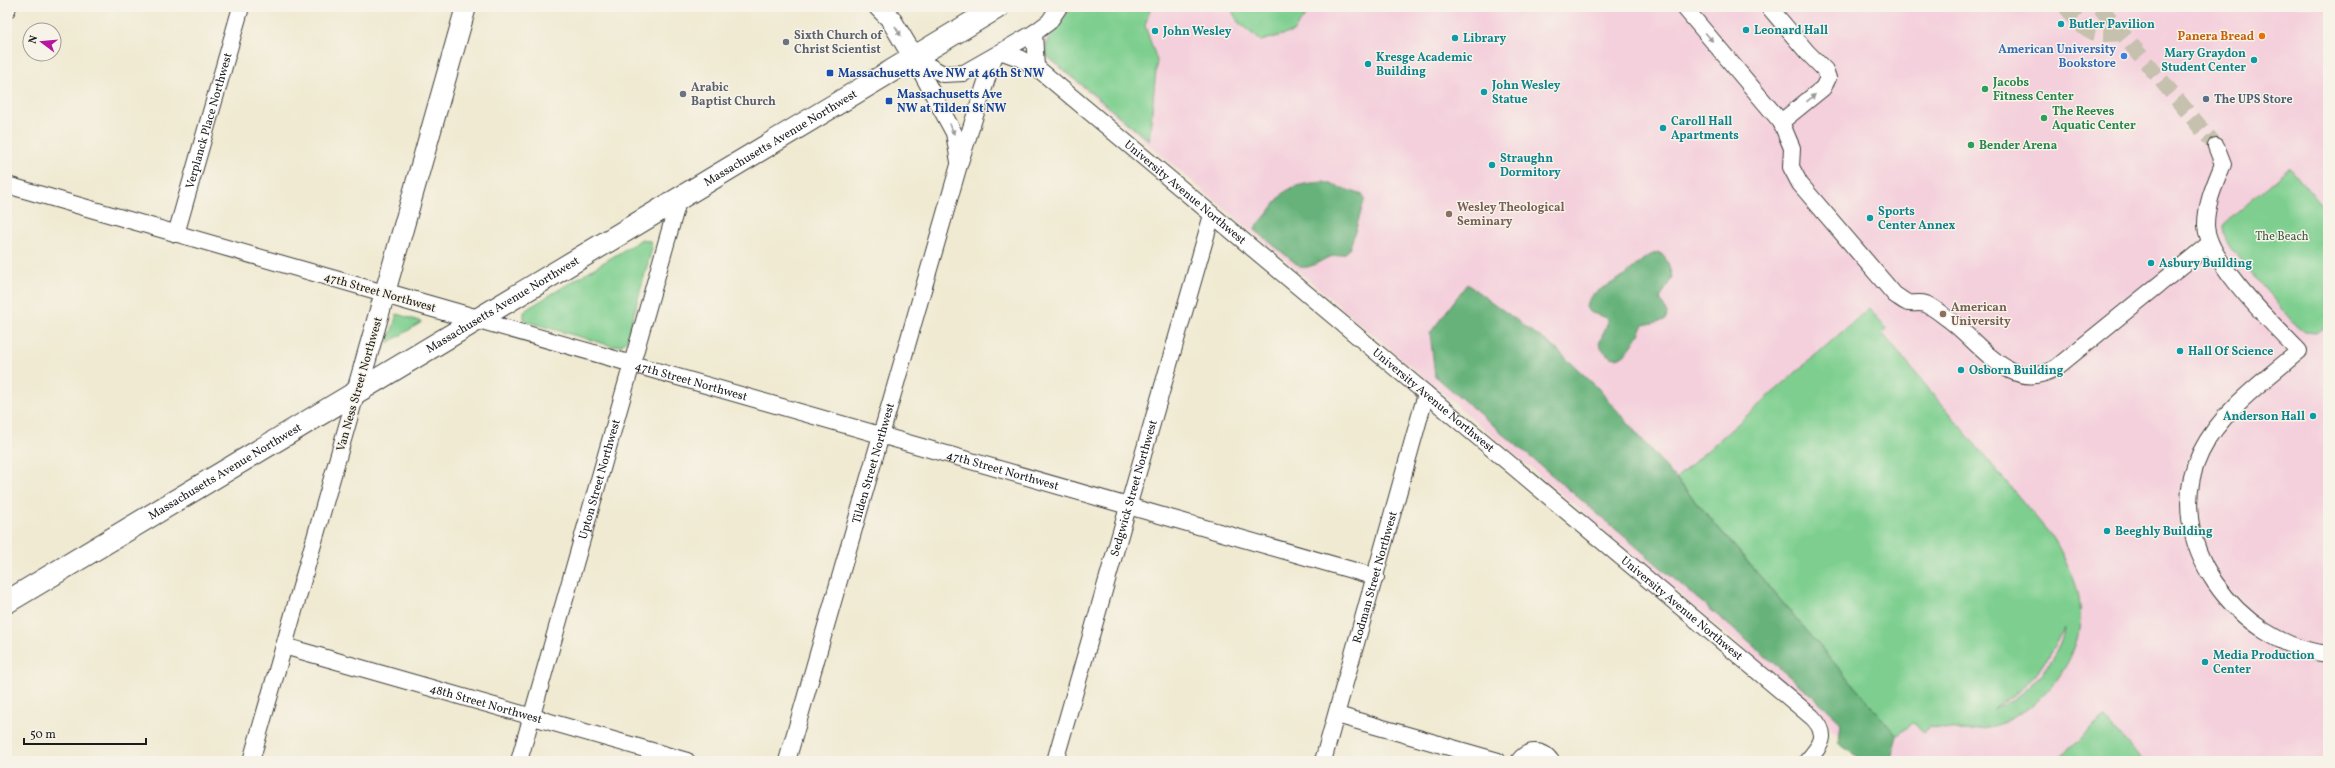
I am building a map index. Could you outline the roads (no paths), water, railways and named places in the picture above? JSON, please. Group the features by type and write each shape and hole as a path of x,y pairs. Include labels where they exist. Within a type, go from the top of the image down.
{"main road":[{"name":"Massachusetts Avenue Northwest","path":"7,602 475,319 998,7"}],"street":[{"name":"Verplanck Place Northwest","path":"176,234 241,7"},
{"name":"Van Ness Street Northwest","path":"251,761 466,7"},
{"path":"879,7 890,18 914,58 936,71 950,75 964,73 1034,33 1049,22 1059,7"},
{"path":"1684,7 1781,122 1792,148 1791,167 1800,184 1895,294 1907,303 1926,304 1957,324 1997,362 2013,373 2030,377 2045,374 2057,367 2209,244"},
{"path":"1769,7 1825,70 1828,78 1823,88 1781,122"},
{"path":"1034,33 1036,67"},
{"name":"Tilden Street Northwest","path":"787,761 959,165 998,54"},
{"name":"University Avenue Northwest","path":"998,54 1036,67 1812,718 1820,725 1822,738 1820,745 1807,761"},
{"name":"Tilden Street Northwest","path":"914,58 954,134 959,165"},
{"path":"2216,146 2223,164 2209,200 2206,226 2209,244 2221,263 2299,351 2226,416 2206,443 2194,468 2189,497 2189,511 2195,546 2215,582 2247,619 2258,628 2285,643 2302,649 2328,654"},
{"name":"47th Street Northwest","path":"7,185 1376,577"},
{"name":"Upton Street Northwest","path":"519,761 679,198"},
{"name":"Sedgwick Street Northwest","path":"1055,761 1212,215"},
{"name":"Rodman Street Northwest","path":"1323,761 1376,577 1426,394"},
{"name":"48th Street Northwest","path":"284,646 687,761"},
{"path":"1337,715 1498,761"},
{"path":"1519,761 1523,755 1534,751 1546,755 1551,761"}],"tunnel":[{"path":"2066,7 2089,31 2102,34 2122,33"},
{"path":"2100,7 2216,146"}],"place":[{"name":"Butler Pavilion","path":"2061,24"},
{"name":"Leonard Hall","path":"1746,30"},
{"name":"John Wesley","path":"1155,31"},
{"name":"Panera Bread","path":"2262,36"},
{"name":"Library","path":"1455,38"},
{"name":"Sixth Church of Christ Scientist","path":"786,42"},
{"name":"American University Bookstore","path":"2124,56"},
{"name":"Mary Graydon Student Center","path":"2254,60"},
{"name":"Kresge Academic Building","path":"1368,64"},
{"name":"Massachusetts Ave NW at 46th St NW","path":"830,73"},
{"name":"Jacobs Fitness Center","path":"1985,89"},
{"name":"John Wesley Statue","path":"1484,92"},
{"name":"Arabic Baptist Church","path":"683,94"},
{"name":"The UPS Store","path":"2206,99"},
{"name":"Massachusetts Ave NW at Tilden St NW","path":"889,101"},
{"name":"The Reeves Aquatic Center","path":"2044,118"},
{"name":"Caroll Hall Apartments","path":"1663,128"},
{"name":"Bender Arena","path":"1971,145"},
{"name":"Straughn Dormitory","path":"1492,165"},
{"name":"Wesley Theological Seminary","path":"1449,214"},
{"name":"Sports Center Annex","path":"1870,218"},
{"name":"Asbury Building","path":"2151,263"},
{"name":"American University","path":"1943,314"},
{"name":"Hall Of Science","path":"2180,351"},
{"name":"Osborn Building","path":"1961,370"},
{"name":"Anderson Hall","path":"2313,416"},
{"name":"Beeghly Building","path":"2107,531"},
{"name":"Media Production Center","path":"2205,662"}],"park label":[{"name":"The Beach","path":"2282,236"}]}
